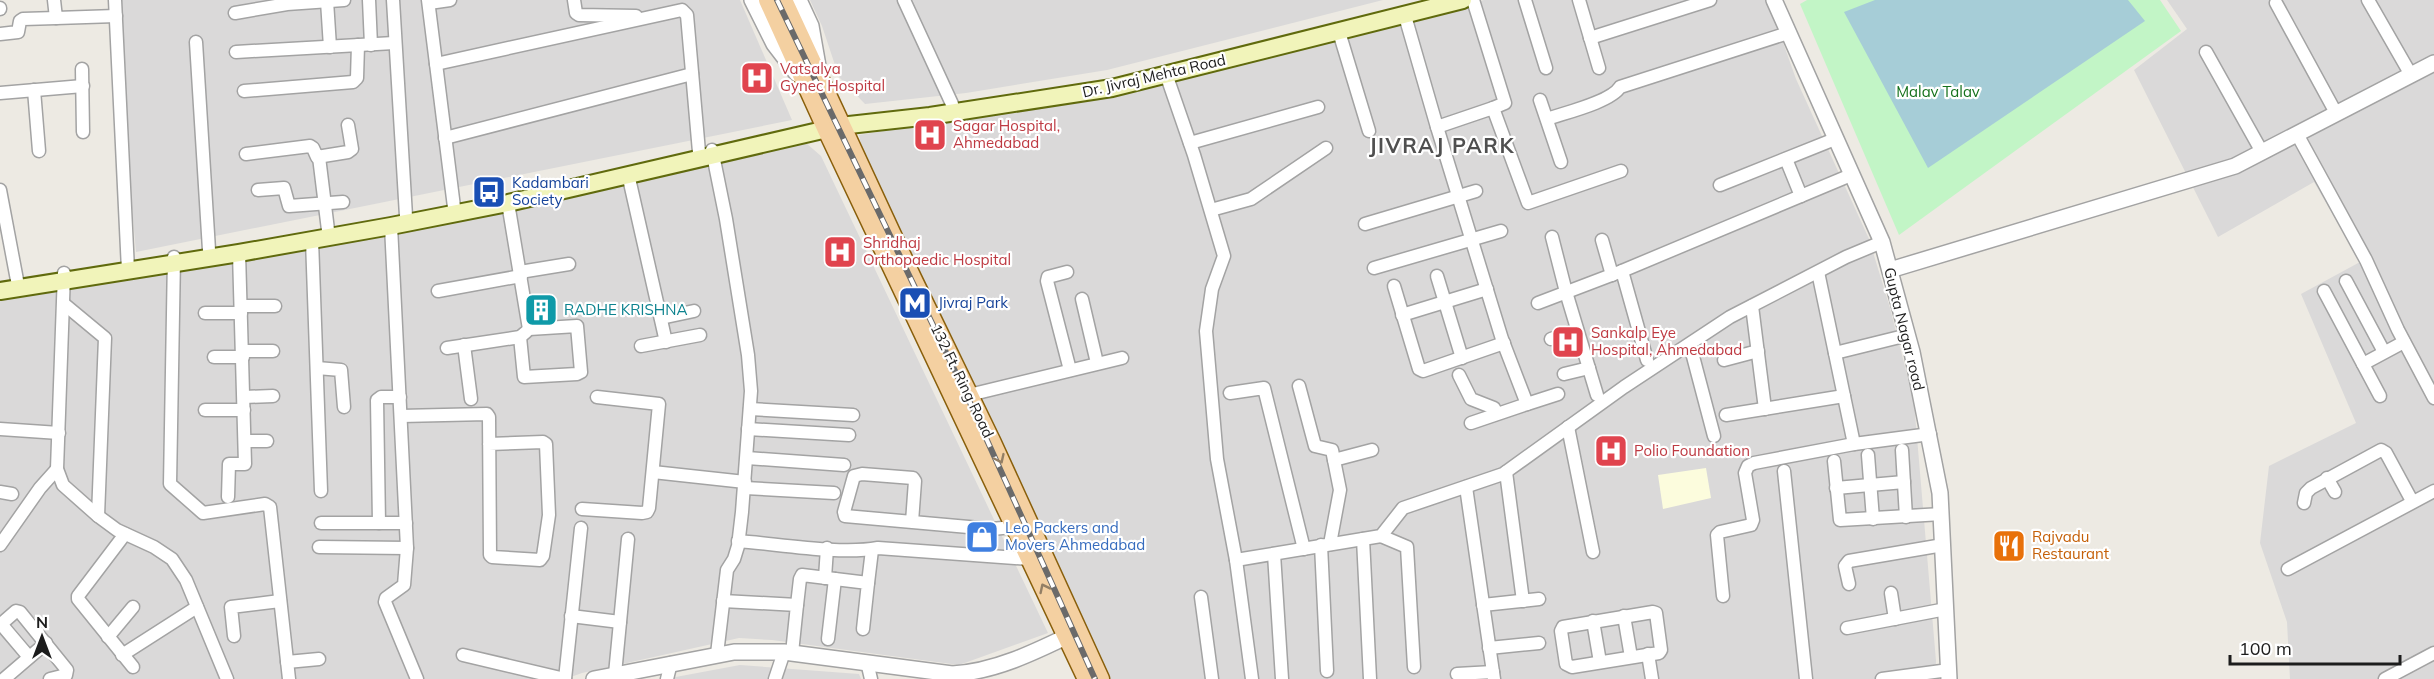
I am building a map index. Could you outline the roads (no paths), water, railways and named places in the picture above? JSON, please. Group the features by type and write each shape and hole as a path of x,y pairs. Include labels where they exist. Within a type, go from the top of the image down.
{"main road":[{"path":"768,0 794,39"},
{"path":"783,0 794,39"},
{"path":"175,259 209,250 496,200 832,124 1106,81 1434,0"},
{"name":"Dr. Jivraj Mehta Road","path":"832,124 930,116 1112,88 1463,0"},
{"name":"132 Ft. Ring Road","path":"794,39 1014,527 1030,559 1101,679"},
{"name":"132 Ft. Ring Road","path":"832,124 969,395 1073,634 1087,679"},
{"path":"0,291 65,276 175,259 239,253 391,226 508,203 708,152"},
{"path":"0,284 65,276"}],"street":[{"path":"54,0 56,18"},
{"path":"115,0 128,266"},
{"path":"234,13 287,4 344,0"},
{"path":"244,91 353,82 357,78 365,45 369,0"},
{"path":"393,0 406,216"},
{"path":"450,0 428,1 454,207"},
{"path":"574,0 576,13 579,15 655,17"},
{"path":"752,0 774,44 815,87"},
{"path":"799,0 811,26 815,87"},
{"path":"904,0 952,104"},
{"path":"1437,127 1505,103 1473,0"},
{"path":"1525,0 1546,68"},
{"path":"1579,0 1599,68"},
{"path":"1590,38 1710,0"},
{"name":"Gupta Nagar road","path":"1774,0 1882,242 1908,336 1930,434 1940,493 1949,674"},
{"path":"2368,0 2411,75"},
{"path":"327,1 330,47"},
{"path":"2276,3 2336,114"},
{"path":"436,64 682,10 685,12 692,74 748,355 750,409 745,485 738,541 734,559 727,570 717,654"},
{"path":"0,34 18,32 20,21 23,19 116,16"},
{"path":"1405,16 1471,240 1504,343 1527,404"},
{"path":"1339,32 1370,131"},
{"path":"1547,119 1599,100 1617,92 1620,87 1788,33"},
{"path":"196,42 209,250"},
{"path":"236,52 394,44"},
{"path":"2206,52 2262,152"},
{"path":"1890,270 2235,166 2434,64"},
{"path":"82,69 83,132"},
{"path":"445,138 692,74"},
{"path":"1166,74 1190,143 1224,256 1212,289 1206,331 1217,459 1236,560 1252,679"},
{"path":"0,93 83,86"},
{"path":"34,90 39,151"},
{"path":"1540,100 1561,162"},
{"path":"1190,143 1318,107"},
{"path":"1493,108 1528,203 1621,171"},
{"path":"246,154 310,146 315,156 319,157 350,152 352,145 348,125"},
{"path":"2297,134 2366,260 2404,342 2434,398"},
{"path":"1720,185 1835,139"},
{"path":"1211,210 1251,199 1326,148"},
{"path":"319,157 328,230"},
{"path":"1786,159 1801,196"},
{"path":"628,174 666,342"},
{"path":"1538,303 1617,273 1851,175"},
{"path":"258,190 284,188 289,206 343,202"},
{"path":"0,190 18,280"},
{"path":"1365,224 1476,191"},
{"path":"447,348 525,333 577,326 581,372 524,377 525,333 521,274 508,203"},
{"path":"391,226 407,548 404,585 386,598 385,602 417,679"},
{"path":"1374,268 1501,231"},
{"path":"1552,237 1597,395"},
{"path":"312,240 321,491"},
{"path":"1602,240 1617,273 1647,360"},
{"path":"1381,536 1403,508 1506,472 1568,427 1752,306 1882,242"},
{"path":"228,497 228,465 245,464 239,253"},
{"path":"175,259 170,484 203,513 268,505 290,679"},
{"path":"438,291 569,264"},
{"path":"1067,272 1048,277 1047,280 1070,370"},
{"path":"1818,272 1854,444"},
{"path":"65,276 57,468 63,485 98,516 125,534 154,547 172,559 186,580 227,679"},
{"path":"1437,276 1462,358"},
{"path":"2346,280 2384,352"},
{"path":"1394,286 1419,369 1427,371 1504,343"},
{"path":"1402,315 1487,289"},
{"path":"2324,291 2380,396"},
{"path":"1082,299 1096,363"},
{"path":"64,304 105,338 98,516"},
{"path":"205,313 275,306"},
{"path":"1752,306 1765,409"},
{"path":"661,318 694,311"},
{"path":"1551,339 1577,330"},
{"path":"641,346 700,335"},
{"path":"1835,353 1908,336"},
{"path":"2363,364 2404,342"},
{"path":"464,345 471,399"},
{"path":"1690,345 1714,436"},
{"path":"214,357 273,351"},
{"path":"1724,360 1758,351"},
{"path":"969,395 1122,357"},
{"path":"317,368 341,370 344,407"},
{"path":"1564,374 1588,368"},
{"path":"1459,375 1471,399 1494,408 1496,414"},
{"path":"1299,387 1315,446 1330,448 1340,490 1325,545 1327,671"},
{"path":"1230,393 1264,388 1304,549"},
{"path":"1471,423 1558,394"},
{"path":"244,397 273,396"},
{"path":"1726,416 1844,396"},
{"path":"379,522 377,400 381,397 400,397"},
{"path":"582,509 647,512 659,404 597,397"},
{"path":"750,409 853,415"},
{"path":"205,410 244,410"},
{"path":"401,416 487,414 489,417 489,444 490,555 540,560 543,556 549,515 546,444 543,442 489,444"},
{"path":"1568,427 1593,552"},
{"path":"0,429 59,433"},
{"path":"748,429 849,435"},
{"path":"1723,596 1717,535 1720,532 1751,525 1753,520 1746,473 1748,466 1854,444 1930,434"},
{"path":"245,441 267,441"},
{"path":"1334,460 1372,450"},
{"path":"1902,450 1906,517"},
{"path":"2304,503 2307,490 2381,450 2386,453 2412,501"},
{"path":"1868,455 1873,519"},
{"path":"747,458 844,465"},
{"path":"1834,461 1840,520 1942,514"},
{"path":"0,544 57,468"},
{"path":"1784,471 1806,679"},
{"path":"652,472 745,485 834,493"},
{"path":"1506,472 1523,601"},
{"path":"912,522 915,481 913,478 862,474 854,476 844,512 845,516 912,522 991,529 1014,527"},
{"path":"2327,478 2335,492"},
{"path":"1836,488 1904,482"},
{"path":"1456,674 1493,676 1466,487"},
{"path":"2288,569 2434,490"},
{"path":"321,523 406,522"},
{"path":"463,655 566,679 581,528"},
{"path":"125,534 78,596 79,602 133,667"},
{"path":"1236,560 1381,536 1407,547 1414,667"},
{"path":"622,675 620,622 628,539"},
{"path":"1363,539 1370,679"},
{"path":"738,541 1030,559"},
{"path":"1849,584 1845,566 1849,561 1943,545"},
{"path":"319,547 407,548"},
{"path":"827,548 830,578 828,639"},
{"path":"863,629 872,550"},
{"path":"1274,554 1282,679"},
{"path":"775,679 788,653 801,577 806,575 868,584"},
{"path":"1891,593 1895,619"},
{"path":"1201,597 1212,679"},
{"path":"1483,605 1539,599"},
{"path":"234,636 231,607 280,601"},
{"path":"723,601 797,606"},
{"path":"108,637 133,607"},
{"path":"122,655 197,607"},
{"path":"1846,628 1946,609"},
{"path":"29,657 0,624 19,610 67,670 66,675 50,679"},
{"path":"1656,613 1661,650 1659,653 1572,667 1566,664 1561,631 1563,627 1593,621 1656,613"},
{"path":"571,616 620,622"},
{"path":"1624,616 1631,657"},
{"path":"1593,621 1600,662"},
{"path":"594,679 734,652 788,653 952,674 974,673 992,668 1073,634"},
{"path":"4,679 45,643"},
{"path":"1490,648 1539,643"},
{"path":"2385,679 2434,653"},
{"path":"1648,654 1652,679"},
{"path":"287,662 319,659"},
{"path":"867,662 872,679"},
{"path":"667,679 671,663"},
{"path":"1882,679 1949,674"}],"water":[{"path":"1875,0 2128,0 2145,21 1928,168 1844,12"}],"railway":[{"path":"777,0 967,396 1095,679"}],"place":[{"name":"Vatsalya Gynec Hospital","path":"757,78"},
{"name":"Sagar Hospital, Ahmedabad","path":"930,135"},
{"name":"Kadambari Society","path":"489,192"},
{"name":"Shridhaj Orthopaedic Hospital","path":"840,252"},
{"name":"Jivraj Park","path":"915,303"},
{"name":"RADHE KRISHNA","path":"541,310"},
{"name":"Sankalp Eye Hospital, Ahmedabad","path":"1568,342"},
{"name":"Polio Foundation","path":"1611,451"},
{"name":"Leo Packers and Movers Ahmedabad","path":"982,537"},
{"name":"Rajvadu Restaurant","path":"2009,546"}],"district":[{"name":"JIVRAJ PARK","path":"1442,146"}],"park label":[{"name":"Malav Talav","path":"1938,92"}]}
